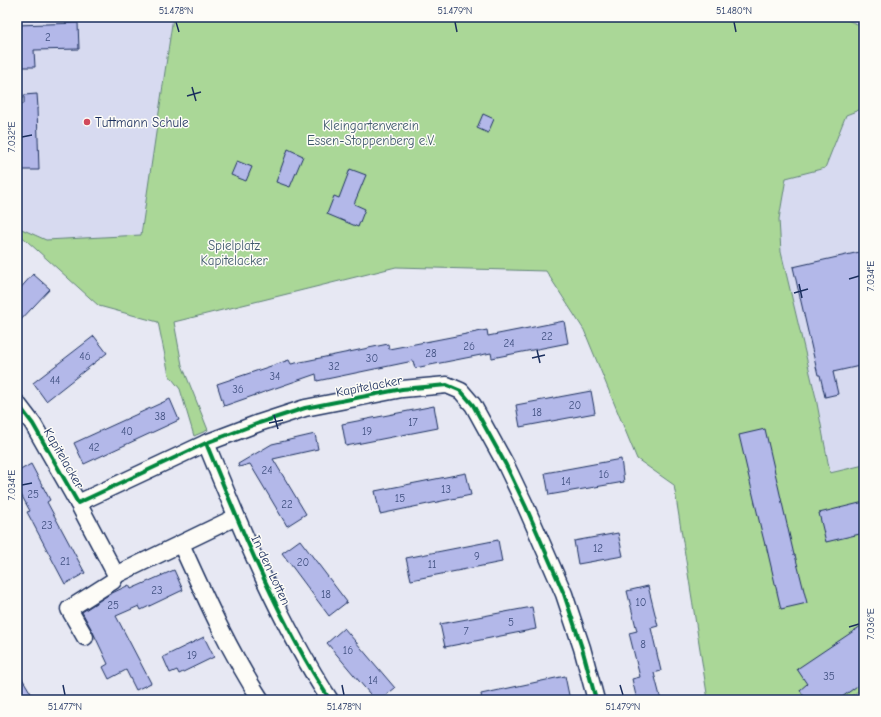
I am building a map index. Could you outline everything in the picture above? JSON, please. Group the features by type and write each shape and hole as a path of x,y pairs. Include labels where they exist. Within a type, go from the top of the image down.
{"street":[{"name":"Kapitelacker","path":"17,403 36,430 78,503 206,443 259,423 306,408 402,389 447,385 461,391 473,405 503,460 534,524 564,594 582,648 596,700"},
{"name":"In den Lotten","path":"206,443 236,517 285,622 330,700"},
{"path":"78,503 116,575"},
{"path":"85,636 69,609 113,581 116,575 236,517"},
{"path":"181,544 213,616 251,685 261,700"}],"shaded area":[{"name":"Tuttmann Schule","path":"17,17 173,17 141,236 46,240 17,228"},
{"path":"840,17 864,17 864,27"},
{"path":"864,108 864,465 831,473 816,398 781,252 779,219 786,178 825,168 846,115"}],"green space":[{"path":"173,17 840,17 864,27 864,108 846,115 825,168 786,178 779,219 781,252 816,398 830,473 864,465 864,687 846,700 708,700 674,485 637,459 584,330 546,271 396,267 174,322 182,365 208,430 194,436 180,389 169,375 158,322 99,306 17,232 17,227 46,240 141,235"}],"building":[{"path":"78,23 79,49 34,50 35,67 17,67 17,25"},
{"path":"37,94 39,170 17,170 17,104 24,104 24,95"},
{"path":"483,114 494,119 488,133 477,128"},
{"path":"288,149 303,156 290,187 276,182"},
{"path":"237,161 252,167 246,181 231,175"},
{"path":"350,169 366,175 354,204 365,209 358,227 327,214 334,196 339,198"},
{"path":"864,251 864,365 833,372 838,394 825,397 820,375 818,375 793,267"},
{"path":"33,274 50,289 17,324 17,292"},
{"path":"564,321 568,343 492,358 491,353 415,368 413,361 317,381 316,374 224,406 217,384 289,360 291,364 388,344 389,349 487,330 488,336"},
{"path":"94,336 107,353 46,401 33,383"},
{"path":"591,391 595,413 520,427 516,405"},
{"path":"170,399 179,420 84,464 74,443"},
{"path":"434,406 438,428 346,446 342,424"},
{"path":"765,429 794,555 807,603 781,609 739,435"},
{"path":"315,434 318,449 273,459 306,514 287,526 250,464 239,467 238,464 272,444"},
{"path":"621,459 624,482 549,495 545,473"},
{"path":"31,464 50,500 47,502 85,573 65,584 27,512 30,511 17,487 17,472"},
{"path":"466,473 471,495 380,514 375,491"},
{"path":"864,502 864,533 826,542 819,513"},
{"path":"618,533 623,556 578,564 574,541"},
{"path":"300,540 347,602 329,616 282,553"},
{"path":"498,540 502,562 411,580 406,558"},
{"path":"174,570 183,590 141,610 139,606 116,616 151,683 136,690 126,670 109,679 103,667 108,664 82,612 110,594 129,585 131,589"},
{"path":"648,586 658,626 651,628 661,671 654,673 661,700 637,700 632,679 640,677 629,633 637,631 627,591"},
{"path":"532,607 536,629 445,647 440,624"},
{"path":"864,624 864,681 838,700 806,700 800,690 807,684 797,669"},
{"path":"344,628 395,688 380,700 375,700 327,643"},
{"path":"204,637 214,657 179,674 177,670 170,673 163,657"},
{"path":"17,670 35,700 17,700"},
{"path":"565,676 570,700 482,700 481,694"}],"cycle path":[{"path":"17,403 33,424 78,503 206,443 305,408 402,389 447,385 461,391 473,405 506,465 526,507 564,594 582,648 596,700"},
{"path":"206,443 247,542 277,607 311,670 330,700"}],"place":[{"name":"Tuttmann Schule","path":"87,122"}],"park label":[{"name":"Kleingartenverein Essen-Stoppenberg e.V.","path":"371,132"},
{"name":"Spielplatz Kapitelacker","path":"234,252"}]}
